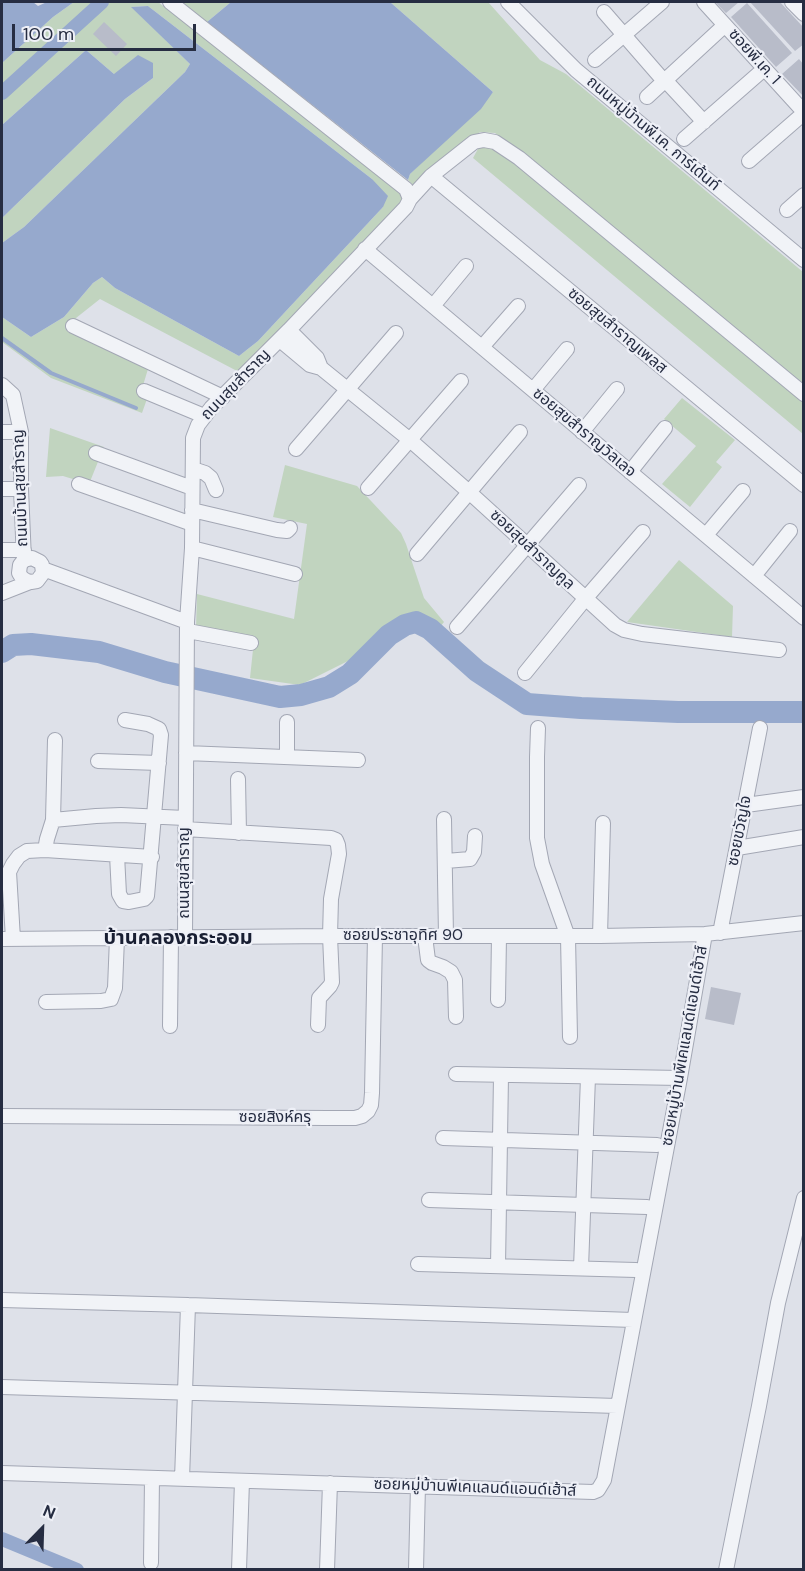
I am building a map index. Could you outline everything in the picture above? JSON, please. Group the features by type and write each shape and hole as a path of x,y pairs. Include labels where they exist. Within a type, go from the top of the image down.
{"street":[{"path":"170,2 406,189 410,199"},
{"name":"ถนนหมู่บ้านพี.เค. การ์เด้นท์","path":"508,2 576,70 804,260"},
{"path":"595,60 662,2"},
{"name":"ซอยพี.เค. 1","path":"704,2 804,113"},
{"path":"792,2 804,14"},
{"path":"604,12 704,122"},
{"path":"646,97 725,25"},
{"path":"684,139 764,69"},
{"path":"749,161 804,113"},
{"name":"ถนนสุขสำราญ","path":"170,1026 185,824 193,438 204,416 406,207 410,199 431,176 474,142 484,140 495,142 519,158 804,394"},
{"name":"ซอยสุขสำราญเพลส","path":"431,176 804,485"},
{"path":"787,210 804,195"},
{"name":"ซอยสุขสำราญวิลเลจ","path":"365,249 803,615"},
{"path":"433,306 466,266"},
{"path":"482,347 518,306"},
{"path":"73,326 223,397"},
{"path":"296,449 396,333"},
{"name":"ซอยสุขสำราญคูล","path":"284,335 310,365 321,368 410,440 528,544 615,625 624,630 642,634 779,650"},
{"path":"533,390 567,349"},
{"path":"368,488 461,381"},
{"name":"ถนนบ้านสุขสำราญ","path":"2,385 13,395 21,432 24,555 19,573 24,580 30,582"},
{"path":"582,432 617,389"},
{"path":"144,391 204,416"},
{"path":"630,472 665,428"},
{"path":"2,432 21,432"},
{"path":"417,554 520,432"},
{"path":"96,453 192,488"},
{"path":"193,469 211,478 216,490"},
{"path":"79,484 192,517 277,530 287,531 290,528"},
{"path":"457,627 579,485"},
{"path":"2,489 21,489"},
{"path":"706,535 743,491"},
{"path":"754,576 790,531"},
{"path":"525,673 585,598 643,532"},
{"path":"192,548 295,574"},
{"path":"2,550 24,555"},
{"name":"ถนนบ้านสุขสำราญ","path":"24,555 40,561 44,569 188,626 251,643"},
{"path":"2,593 34,582 40,578 44,569"},
{"path":"117,855 118,894 123,901 144,899 147,896 152,857 161,735 159,729 148,724 125,720"},
{"path":"287,722 287,757"},
{"path":"538,728 537,838 542,864 568,937 570,1037"},
{"name":"ซอยขวัญใจ","path":"720,933 760,728"},
{"path":"45,850 53,820 55,740"},
{"path":"186,753 358,760"},
{"path":"98,761 159,763"},
{"path":"238,779 239,833"},
{"path":"746,805 804,797"},
{"path":"53,820 121,815 155,818 239,833 336,840 339,854 332,899 330,936 332,982 319,998 318,1025"},
{"path":"444,819 446,936"},
{"path":"600,936 603,823"},
{"path":"446,861 470,859 474,852 475,836"},
{"path":"737,848 804,837"},
{"path":"7,939 9,872 19,856 27,851 45,850 152,857"},
{"name":"ซอยประชาอุทิศ 90","path":"7,939 330,936 568,937 705,934 804,923"},
{"name":"ซอยหมู่บ้านพีเคแลนด์แอนด์เฮ้าส์","path":"2,1473 593,1492 598,1490 604,1480 705,934"},
{"name":"ซอยสิงห์ครุ","path":"3,1116 355,1118 363,1116 368,1111 372,1093 375,936"},
{"path":"425,936 428,960 451,972 455,980 456,1017"},
{"path":"498,1000 499,936"},
{"path":"46,1002 111,999 115,988 117,938"},
{"path":"456,1074 680,1078"},
{"path":"498,1266 501,1076"},
{"path":"581,1268 588,1077"},
{"path":"443,1138 657,1145"},
{"path":"726,1569 778,1303 804,1198"},
{"path":"429,1200 647,1207"},
{"path":"418,1264 636,1270"},
{"path":"2,1300 633,1320"},
{"path":"182,1479 188,1305"},
{"path":"2,1387 617,1406"},
{"path":"151,1563 152,1478"},
{"path":"239,1569 242,1480"},
{"path":"327,1569 330,1483"},
{"path":"416,1569 418,1485"}],"green space":[{"path":"74,2 158,2 397,186 402,199 398,208 243,370 237,371 100,299 76,318 68,331 148,369 141,392 148,396 142,413 51,378 2,342 2,317 31,337 64,317 93,283 102,277 115,288 239,356 258,341 383,207 372,179 148,6 132,7 190,64 185,72 24,227 2,243 2,218 125,99 153,78 114,74 86,50 2,125 2,63 53,17"},
{"path":"181,2 231,2 207,22"},
{"path":"390,2 488,2 540,60 566,74 803,272 803,388 495,133 480,132 415,187 408,180 410,174 493,92"},
{"path":"487,145 499,149 803,399 803,434 473,158 479,147"},
{"path":"682,398 735,440 716,462 722,467 690,507 662,484 696,446 664,419"},
{"path":"50,428 104,447 89,484 63,476 46,477"},
{"path":"285,465 357,486 401,533 424,598 444,622 440,627 411,615 399,618 375,634 354,658 300,685 250,678 254,640 196,628 197,594 294,619 307,524 273,517"},
{"path":"679,560 733,606 732,637 627,622"}],"water":[{"path":"2,2 33,2 38,6 47,2 74,2 53,17 2,63"},
{"path":"231,2 390,2 493,92 481,109 410,174 408,180 207,22"},
{"path":"148,6 372,179 388,196 383,207 258,341 239,356 115,288 102,277 93,283 64,317 31,337 2,317 2,243 24,227 185,72 190,64 131,7"},
{"path":"86,50 114,74 138,55 153,63 153,78 125,99 2,218 2,125"}],"building":[{"path":"715,2 739,2 726,13"},
{"path":"750,2 780,2 804,28 804,44 795,51"},
{"path":"747,3 792,53 776,67 731,17"},
{"path":"104,22 127,44 116,56 93,34"},
{"path":"799,59 804,65 804,97 782,74"},
{"path":"711,987 741,993 734,1025 705,1019"}],"waterway":[{"path":"2,93 102,2"},
{"path":"2,338 51,373 136,408"},
{"path":"2,652 13,645 31,644 99,652 165,672 280,697 301,695 329,687 350,674 389,635 405,625 416,622 430,629 477,671 527,704 678,712 804,712"},
{"path":"2,1539 77,1570"}],"district":[{"name":"บ้านคลองกระออม","path":"178,939"}]}
